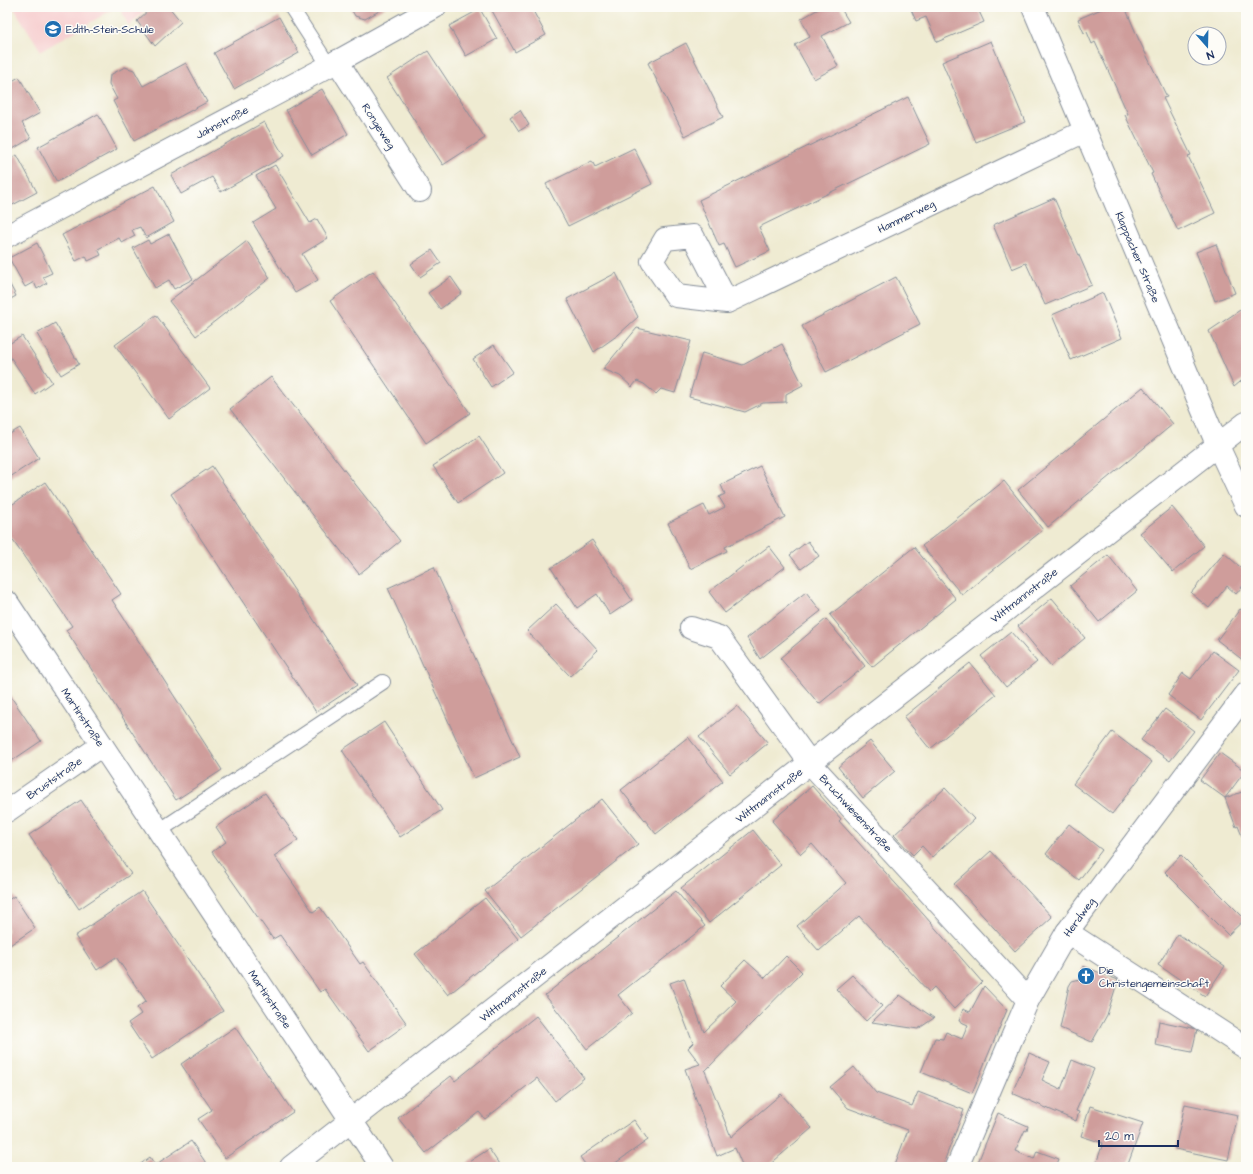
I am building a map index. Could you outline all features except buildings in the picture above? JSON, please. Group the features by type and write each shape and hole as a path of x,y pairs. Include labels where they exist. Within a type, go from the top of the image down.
{"street":[{"name":"Jahnstraße","path":"7,236 333,64 435,7"},
{"name":"Klappacher Straße","path":"1033,7 1217,444 1246,506"},
{"name":"Rongeweg","path":"333,64 420,191"},
{"name":"Hammerweg","path":"727,302 1085,131"},
{"name":"Wittmannstraße","path":"291,1167 1217,444 1246,423"},
{"name":"Martinstraße","path":"7,602 382,1167"},
{"name":"Bruchwiesenstraße","path":"691,628 719,637 810,763 1028,1000"},
{"name":"Herdweg","path":"957,1167 1028,1000 1067,932 1246,694"},
{"name":"Bruststraße","path":"7,811 102,745"},
{"path":"1067,932 1246,1048"}],"lane":[{"path":"291,7 333,64"},
{"path":"158,831 383,682"}],"shaded area":[{"name":"Edith-Stein-Schule","path":"13,7 117,7 41,51"},
{"name":"Edith-Stein-Schule","path":"119,7 148,7 129,26"}],"place":[{"name":"Edith-Stein-Schule","path":"53,29"},
{"name":"Die Christengemeinschaft","path":"1086,976"}]}
